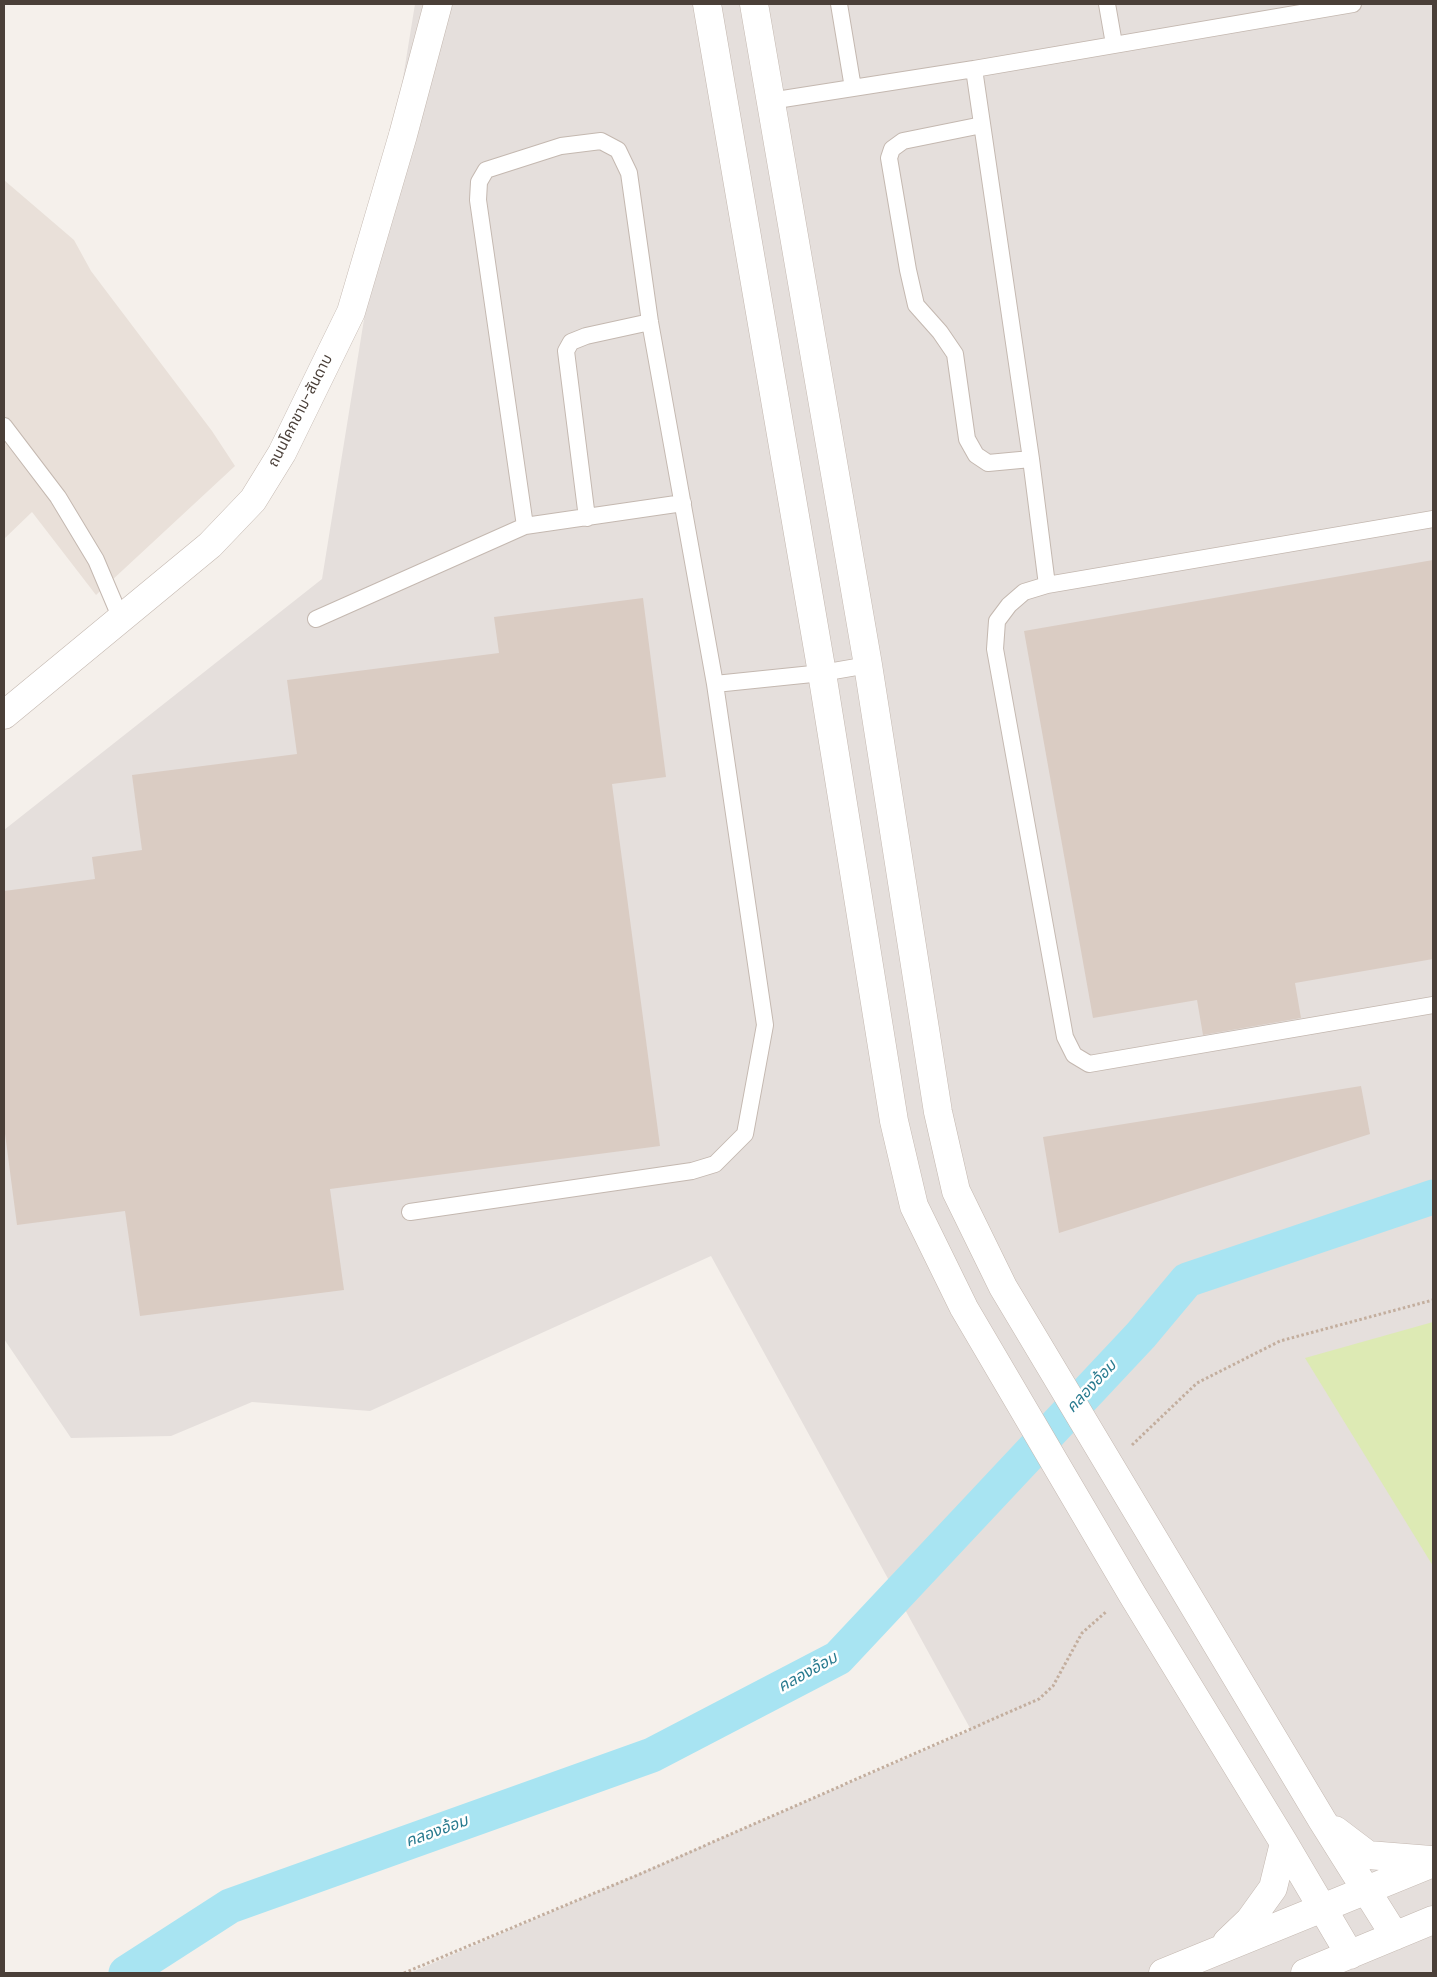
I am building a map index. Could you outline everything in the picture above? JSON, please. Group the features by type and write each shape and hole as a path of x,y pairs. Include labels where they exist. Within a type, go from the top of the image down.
{"street":[{"name":"ถนนโคกขาม-สันดาบ","path":"4,715 210,546 253,500 282,453 351,312 403,135 438,4"},
{"path":"707,4 822,672 894,1121 914,1206 964,1308 1132,1594 1350,1955"},
{"path":"754,4 868,665 938,1112 956,1191 1003,1287 1322,1820 1395,1936"},
{"path":"1322,1820 1368,1855 1433,1862"},
{"path":"1219,1950 1250,1920 1274,1888 1284,1843"},
{"path":"1162,1973 1433,1862"},
{"path":"1305,1973 1433,1920"}],"lane":[{"path":"839,4 853,88"},
{"path":"1107,4 1114,44"},
{"path":"770,101 974,69 1353,4"},
{"path":"974,69 1031,459 1047,585"},
{"path":"982,125 903,141 892,149 889,158 908,270 916,305 940,332 955,354 967,438 976,455 988,463 1031,459"},
{"path":"410,1212 692,1171 715,1164 745,1134 765,1025 715,684 650,322 629,173 618,150 601,141 560,146 486,170 479,182 478,200 525,526"},
{"path":"587,518 566,351 571,342 586,336 650,322"},
{"path":"4,426 58,497 96,560 121,619"},
{"path":"316,618 525,526 683,503"},
{"path":"1433,520 1047,585 1024,592 1009,605 997,621 995,649 1065,1037 1074,1055 1089,1064 1433,1005"},
{"path":"715,684 868,665"}],"path":[{"path":"1110,1467 1197,1383 1280,1341 1433,1300"},
{"path":"404,1973 658,1866 1039,1699 1053,1686 1082,1633 1132,1594"}],"shaded area":[{"path":"415,4 1433,4 1433,1973 410,1973 971,1730 711,1256 370,1411 252,1402 171,1436 71,1438 4,1339 4,830 322,579"},
{"path":"4,180 74,240 91,271 212,431 235,466 96,595 32,512 4,539"}],"green space":[{"path":"1433,1322 1433,1566 1305,1358"}],"building":[{"path":"1433,560 1433,959 1295,983 1301,1018 1203,1035 1197,1000 1093,1018 1024,631"},
{"path":"643,598 666,777 612,784 660,1146 330,1189 344,1290 140,1316 125,1211 17,1225 4,1126 4,891 95,879 92,857 142,850 132,775 297,754 287,680 499,653 494,617"},
{"path":"1361,1086 1370,1134 1059,1233 1043,1137"}],"waterway":[{"name":"คลองอ้อม","path":"126,1973 230,1906 652,1755 838,1658 1141,1335 1187,1280 1433,1197"}]}
